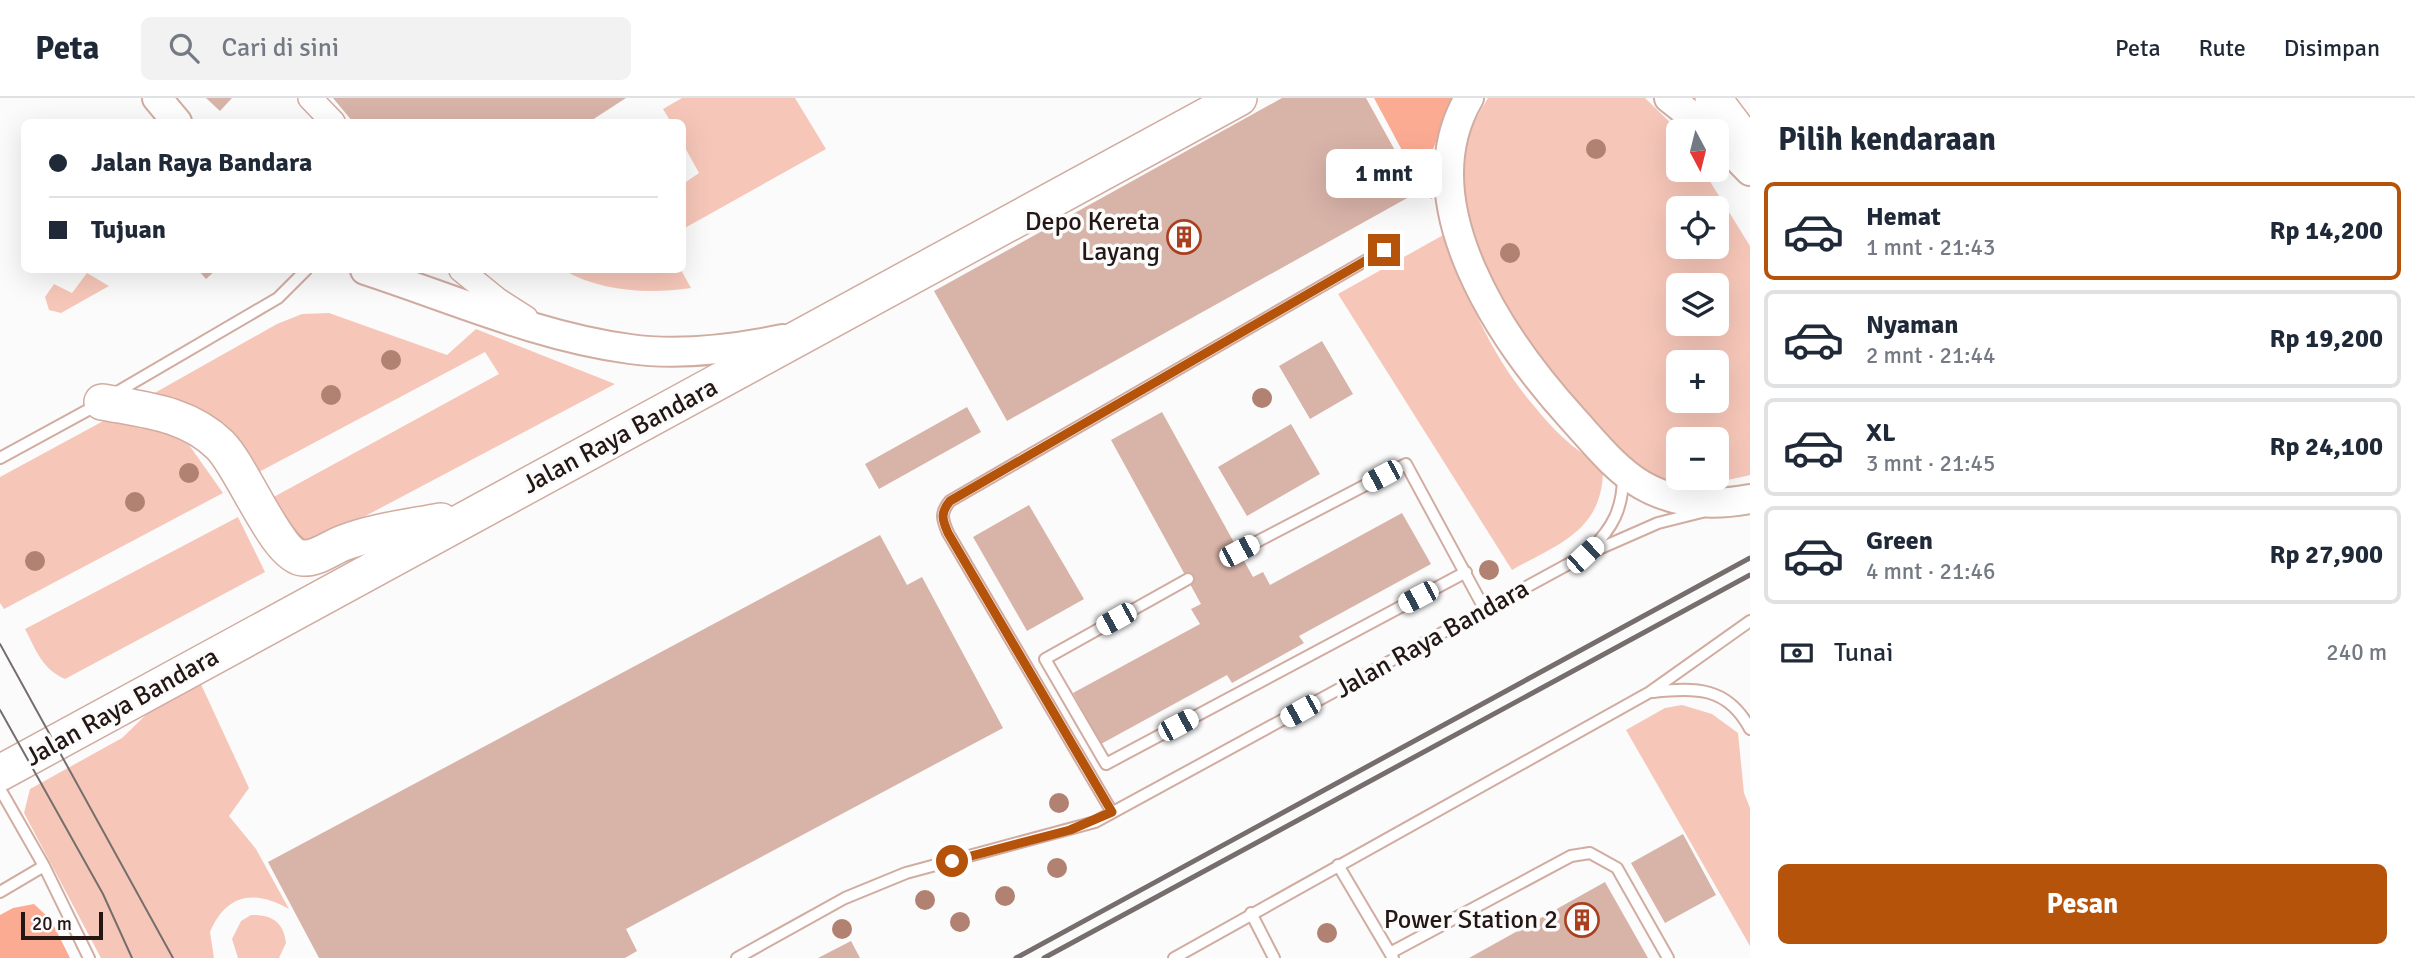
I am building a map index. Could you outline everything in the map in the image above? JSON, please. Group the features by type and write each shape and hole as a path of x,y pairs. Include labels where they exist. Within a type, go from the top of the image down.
{"main road":[{"name":"Jalan Raya Bandara","path":"0,773 1239,98"},
{"path":"1713,98 1750,147"},
{"path":"102,402 162,411 185,421 220,446 240,470 285,549 304,559 374,534 477,514"}],"street":[{"path":"157,98 174,119"},
{"path":"310,98 330,119"},
{"path":"1469,98 1457,121 1449,158 1453,204 1470,261 1490,309 1526,366 1623,471 1643,485 1684,501 1747,500"},
{"path":"1670,98 1696,119"},
{"path":"1729,149 1750,171"},
{"path":"374,273 583,342 633,350 691,351 745,347 812,333"},
{"path":"465,273 498,300 543,329"}],"lane":[{"path":"303,98 315,119"},
{"path":"1112,812 948,533 942,520 942,511 950,501 1384,250"},
{"path":"0,458 102,402 278,298 303,273"},
{"path":"1239,551 1406,464 1485,610"},
{"path":"1585,555 1607,535 1617,517 1623,471"},
{"name":"Jalan Raya Bandara","path":"737,958 845,898 906,873 1070,830 1112,812 1585,555 1658,523 1747,500"},
{"path":"1188,579 1045,659 1106,764 1466,572"},
{"path":"1174,958 1650,692 1750,621"},
{"path":"1650,692 1679,689 1711,693 1724,698 1741,713 1750,729"},
{"path":"0,789 44,866 89,958"},
{"path":"1338,865 1391,956 1570,856 1590,853 1617,867 1668,958"},
{"path":"0,892 44,866"},
{"path":"1251,913 1274,958"}],"shaded area":[{"path":"682,98 795,98 826,149 686,227 686,182 699,173 686,149 686,119 669,119 663,109"},
{"path":"1374,98 1453,98 1432,152 1432,199 1427,197"},
{"path":"1488,98 1645,98 1667,119 1666,182 1710,182 1719,196 1666,196 1666,259 1729,259 1729,212 1750,246 1750,475 1729,479 1729,427 1666,427 1666,480 1645,473 1616,451 1525,346 1493,285 1466,208 1461,167 1470,131"},
{"path":"1445,234 1481,325 1505,367 1550,424 1596,463 1603,473 1594,510 1585,523 1560,544 1512,570 1338,294"},
{"path":"87,273 109,286 61,313 49,310 45,297 54,284 72,293"},
{"path":"569,273 683,273 691,288 626,290"},
{"path":"329,313 447,355 476,329 615,384 303,549 270,499 499,374 485,352 259,472 233,440 151,395 277,324 302,314"},
{"path":"107,419 182,435 223,493 4,609 0,603 0,477"},
{"path":"238,517 265,572 65,679 51,670 40,658 25,629"},
{"path":"199,680 249,788 229,816 256,849 289,909 253,897 233,903 224,910 210,932 214,958 101,958 24,813 30,789 122,738 153,708"},
{"path":"1682,705 1712,714 1738,733 1744,793 1750,808 1750,946 1626,730 1665,708"},
{"path":"34,904 51,920 70,958 0,958 0,915 13,908"},
{"path":"251,915 265,916 279,925 286,943 279,958 238,958 232,939 241,921"}],"building":[{"path":"206,98 232,98 220,111"},
{"path":"333,98 626,98 594,119 350,119"},
{"name":"Depo Kereta Layang","path":"1282,98 1366,98 1418,192 1007,421 934,291"},
{"path":"201,273 213,273 206,279"},
{"path":"1322,341 1353,394 1310,419 1279,366"},
{"path":"967,407 981,432 879,489 865,464"},
{"path":"1162,412 1253,577 1263,572 1270,585 1402,513 1431,564 1299,636 1304,643 1232,683 1227,675 1101,744 1073,693 1200,624 1191,609 1201,604 1111,440"},
{"path":"1291,424 1320,474 1247,516 1218,467"},
{"path":"1029,505 1084,599 1027,631 973,537"},
{"path":"880,535 907,585 922,577 1003,728 626,929 637,951 625,958 319,958 268,862"},
{"path":"1683,834 1716,895 1665,923 1631,863"},
{"name":"Power Station 2","path":"1605,882 1648,958 1469,958"},
{"path":"851,941 860,958 818,958"}],"tram line":[{"path":"0,644 173,958"},
{"path":"0,710 103,894 132,958"}],"railway":[{"path":"1016,958 1750,558"},
{"path":"1044,958 1750,575"}],"place":[{"name":"Depo Kereta Layang","path":"1184,237"},
{"name":"Power Station 2","path":"1582,920"}],"route":[{"path":"952,861 1070,830 1095,822 1112,812 948,533 942,520 942,511 950,501 1384,250"}]}
